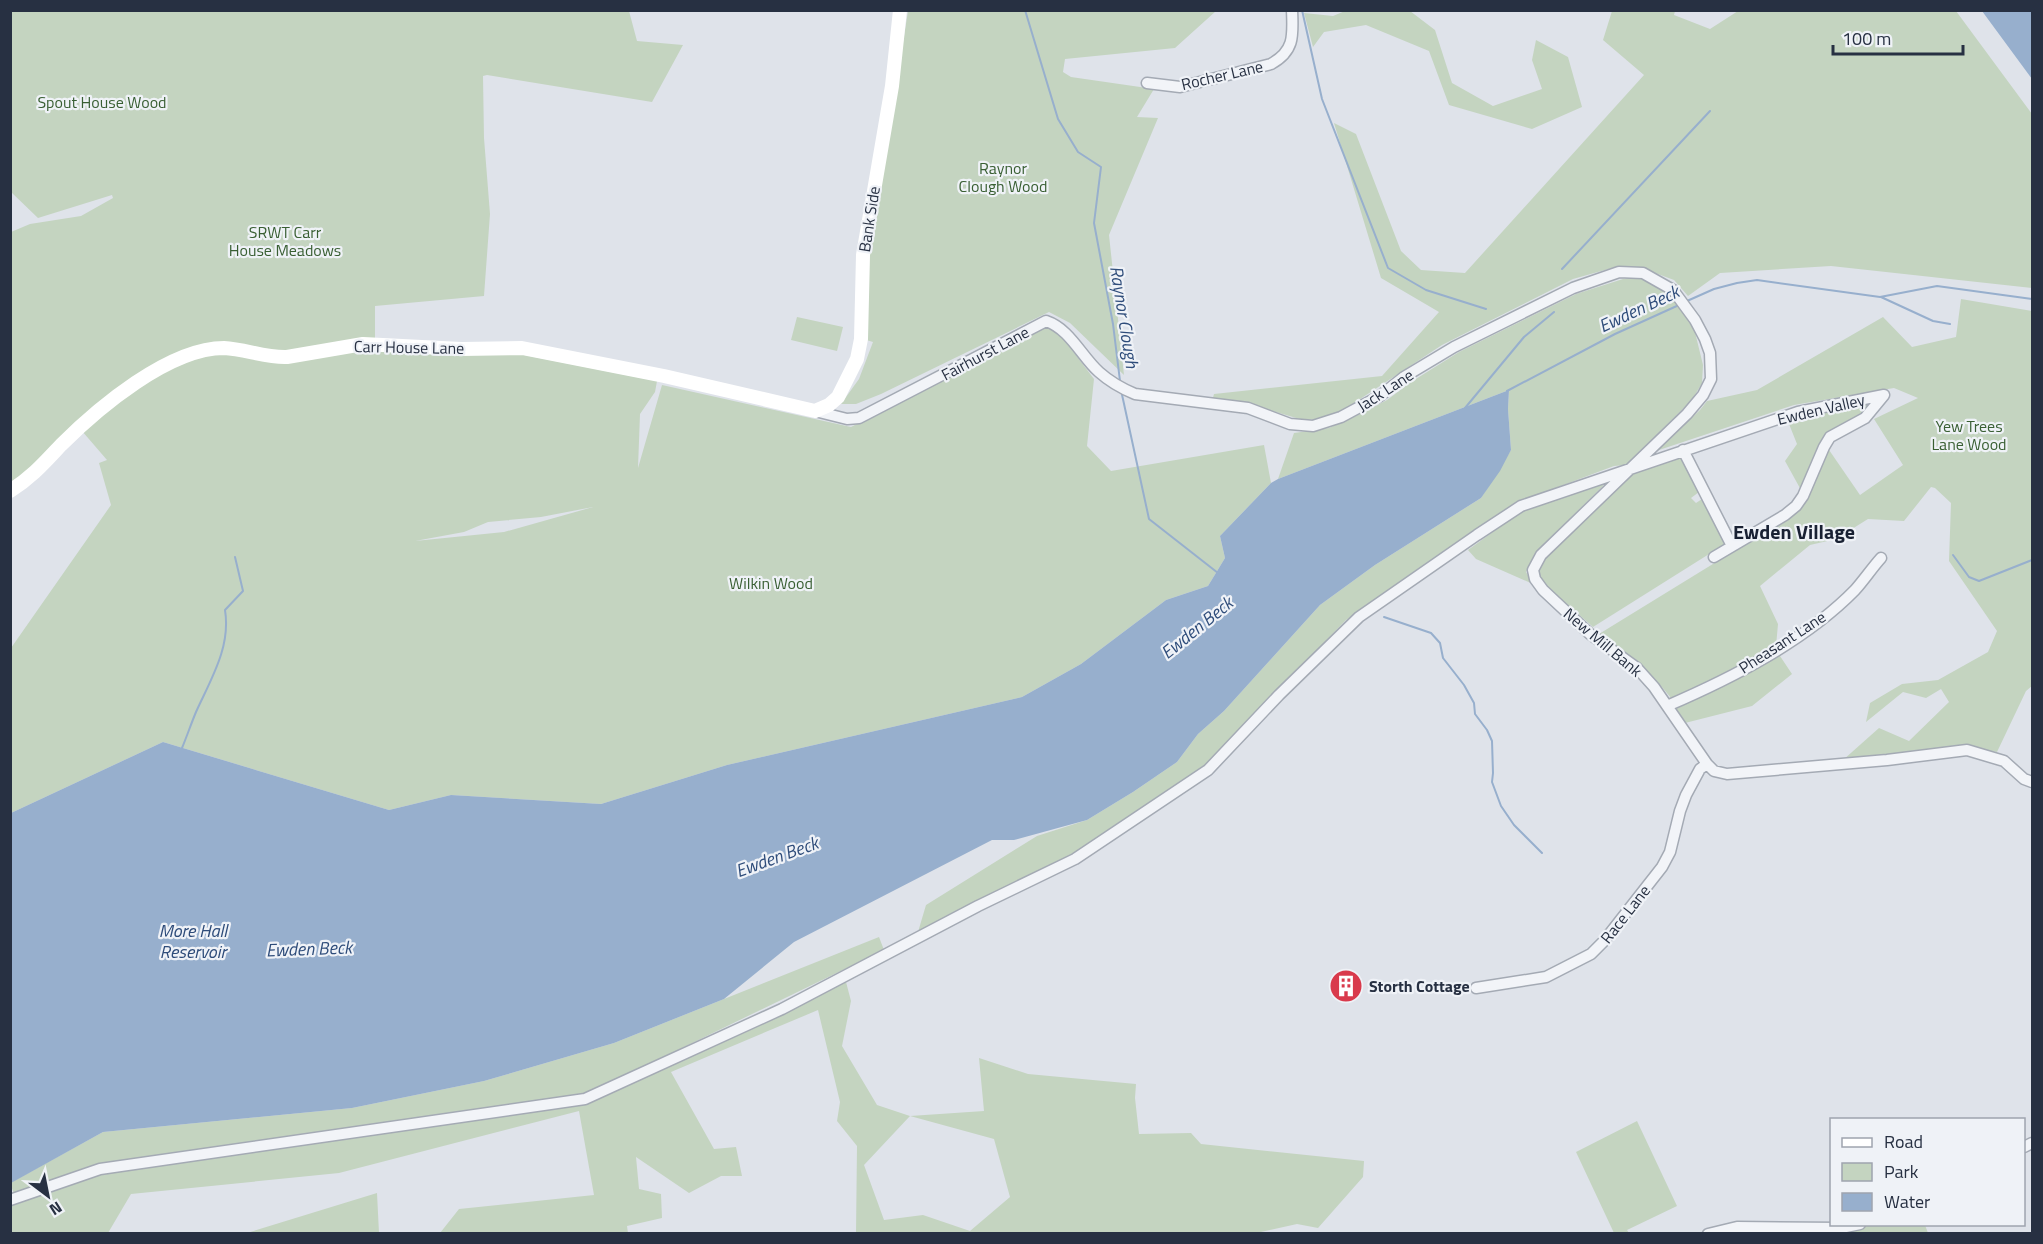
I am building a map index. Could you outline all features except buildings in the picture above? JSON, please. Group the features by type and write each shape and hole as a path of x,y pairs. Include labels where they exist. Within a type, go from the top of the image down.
{"street":[{"name":"Bank Side","path":"815,411 829,405 838,397 857,359 861,339 863,255 892,86 900,10"},
{"name":"Rocher Lane","path":"1147,83 1180,87 1271,64 1281,59 1293,35 1292,10"},
{"name":"Jack Lane","path":"1136,394 1248,408 1290,424 1313,426 1341,417 1380,396 1404,377 1454,347 1573,288 1619,272 1642,273 1673,290"},
{"name":"New Mill Bank","path":"1673,290 1695,320 1710,353 1711,372 1707,388 1691,410 1541,555 1533,570 1535,579 1543,590 1590,634 1637,668 1654,687 1707,764"},
{"name":"Fairhurst Lane","path":"815,411 847,419 859,418 1046,321 1058,325 1099,373 1136,394"},
{"name":"Carr House Lane","path":"10,491 29,478 63,444 120,394 176,360 223,348 277,358 363,344 461,350 522,348 664,376 815,411"},
{"name":"Ewden Valley","path":"10,1200 100,1169 585,1100 782,1009 978,906 1076,859 1208,770 1279,695 1359,618 1521,506 1798,412 1884,395 1865,418 1830,437 1803,496 1796,506 1785,515 1714,557"},
{"path":"1683,450 1732,546"},
{"name":"Pheasant Lane","path":"1667,706 1699,692 1785,645 1855,590 1881,558"},
{"path":"1707,764 1714,771 1727,774 1887,760 1967,750 2004,761 2024,779 2032,782"},
{"name":"Race Lane","path":"1476,988 1546,977 1591,954 1604,941 1662,867 1670,852 1686,795 1700,769 1707,764"},
{"path":"1708,1233 1737,1227 1841,1228 1850,1226"}],"green space":[{"path":"11,11 629,11 637,41 683,45 652,102 483,76 484,138 490,214 484,296 375,306 375,341 304,351 174,355 11,487 11,232 30,224 81,216 113,198 112,195 38,218 11,192"},
{"name":"Raynor Clough Wood","path":"908,11 1216,11 1175,48 1065,59 1063,72 1071,77 1154,89 1137,117 1158,118 1109,235 1124,375 1070,323 1049,312 881,394 856,404 841,404 859,379 873,342 863,339 868,251"},
{"path":"1345,11 1410,11 1435,30 1452,83 1493,106 1542,89 1532,60 1536,40 1568,57 1582,107 1532,129 1449,105 1429,51 1366,25 1324,32 1313,47 1304,13 1333,16"},
{"path":"1612,11 1675,11 1674,15 1710,29 1738,11 1956,11 2032,114 2032,288 1831,266 1720,273 1688,296 1674,280 1647,270 1619,266 1573,279 1442,345 1345,409 1324,419 1303,420 1246,403 1212,401 1214,394 1382,376 1439,312 1381,278 1334,123 1356,134 1401,251 1421,270 1465,273 1644,75 1603,40"},
{"path":"1638,277 1663,290 1693,324 1703,365 1702,383 1692,400 1626,465 1614,466 1521,501 1496,517 1346,620 1204,766 1071,856 918,932 926,905 1037,836 1087,820 1177,762 1198,734 1224,711 1320,605 1375,565 1481,498 1511,450 1509,390 1278,479 1294,433 1329,428 1360,414 1387,400 1459,352 1576,294 1623,279"},
{"name":"Yew Trees Lane Wood","path":"1961,299 2032,311 2032,686 2026,691 1997,752 1968,747 1843,760 1879,728 1909,741 1949,702 1941,689 1926,698 1903,692 1866,722 1870,703 1902,684 1938,680 1988,652 1997,631 1949,561 1951,503 1931,487 1904,521 1868,519 1836,539 1810,545 1760,586 1778,624 1776,646 1713,680 1671,698 1646,671 1599,634 1786,519 1827,447 1860,495 1903,465 1874,419 1918,398 1894,388 1794,405 1656,451 1707,401 1757,390 1883,317 1912,347 1956,337"},
{"path":"797,317 843,327 837,351 791,340"},
{"name":"Wilkin Wood","path":"1044,328 1056,329 1094,379 1087,446 1111,471 1264,445 1271,483 1220,536 1225,558 1208,586 1166,600 1081,664 1022,697 727,765 601,804 451,795 389,810 163,742 11,813 11,648 111,505 99,463 107,460 82,431 150,377 205,353 261,356 368,346 509,352 657,381 655,392 640,414 638,468 662,385 851,427","holes":["593,507 504,532 415,541 464,532 488,522 541,517"]},
{"path":"1877,399 1863,416 1829,436 1801,490 1785,461 1797,444 1787,419"},
{"path":"1681,455 1699,492 1691,498 1696,503 1702,499 1725,544 1593,627 1546,586 1540,577 1539,570 1544,560 1632,473"},
{"path":"1608,481 1536,552 1526,572 1533,584 1476,559 1468,550 1523,510"},
{"path":"1778,653 1792,674 1752,706 1685,723 1674,706"},
{"path":"879,937 884,950 585,1095 586,1103 846,982 851,1001 842,1046 877,1105 910,1116 984,1111 979,1058 1028,1074 1136,1084 1135,1098 1139,1134 1191,1133 1201,1144 1364,1161 1363,1177 1318,1228 1297,1224 1252,1234 856,1233 857,1146 837,1121 840,1102 818,1010 671,1072 714,1149 736,1147 742,1176 721,1176 689,1193 636,1157 639,1189 661,1194 662,1218 627,1226 628,1233 440,1233 459,1209 594,1195 579,1111 339,1173 131,1194 108,1233 11,1233 11,1205 17,1202 10,1183 103,1132 352,1108 484,1081 614,1043","holes":["910,1116 994,1139 1010,1197 970,1231 923,1215 884,1220 864,1165"]},
{"path":"1637,1121 1677,1206 1627,1230 1629,1233 1614,1233 1576,1152"},
{"path":"377,1193 379,1233 247,1233"},
{"path":"1866,1226 1925,1226 1928,1233 1815,1234 1850,1232"}],"water":[{"path":"1982,11 2032,11 2032,79"},
{"name":"More Hall Reservoir","path":"1509,390 1511,450 1500,471 1481,498 1375,565 1320,605 1224,711 1198,734 1177,762 1087,820 1014,840 992,840 794,942 724,999 614,1043 484,1081 352,1108 103,1132 11,1183 11,813 163,742 389,810 451,795 601,804 727,765 1022,697 1081,664 1166,600 1208,586 1225,558 1220,536 1271,483"}],"waterway":[{"name":"Raynor Clough","path":"1025,10 1058,119 1078,152 1101,167 1094,223 1113,324 1120,381"},
{"path":"1302,10 1322,99 1388,268 1426,290 1486,309"},
{"path":"1562,269 1710,111"},
{"name":"Ewden Beck","path":"1687,301 1714,289 1757,280 1880,297 1937,286 2032,299"},
{"name":"Ewden Beck","path":"1881,297 1933,321 1950,324"},
{"name":"Ewden Beck","path":"1507,391 1615,334 1679,305"},
{"name":"Ewden Beck","path":"1465,408 1524,337 1554,312"},
{"name":"Raynor Clough","path":"1121,390 1149,519 1218,573"},
{"path":"1953,555 1969,577 1979,581 2032,560"},
{"path":"182,748 222,650 226,624 225,610 243,591 235,557"},
{"path":"1384,617 1431,633 1440,643 1443,658 1464,685 1474,703 1475,714 1492,741 1492,782 1501,806 1514,825 1542,853"}],"place":[{"name":"Storth Cottage","path":"1346,986"}],"district":[{"name":"Ewden Village","path":"1794,532"}],"park label":[{"name":"Spout House Wood","path":"102,102"},
{"name":"SRWT Carr House Meadows","path":"285,241"}]}
